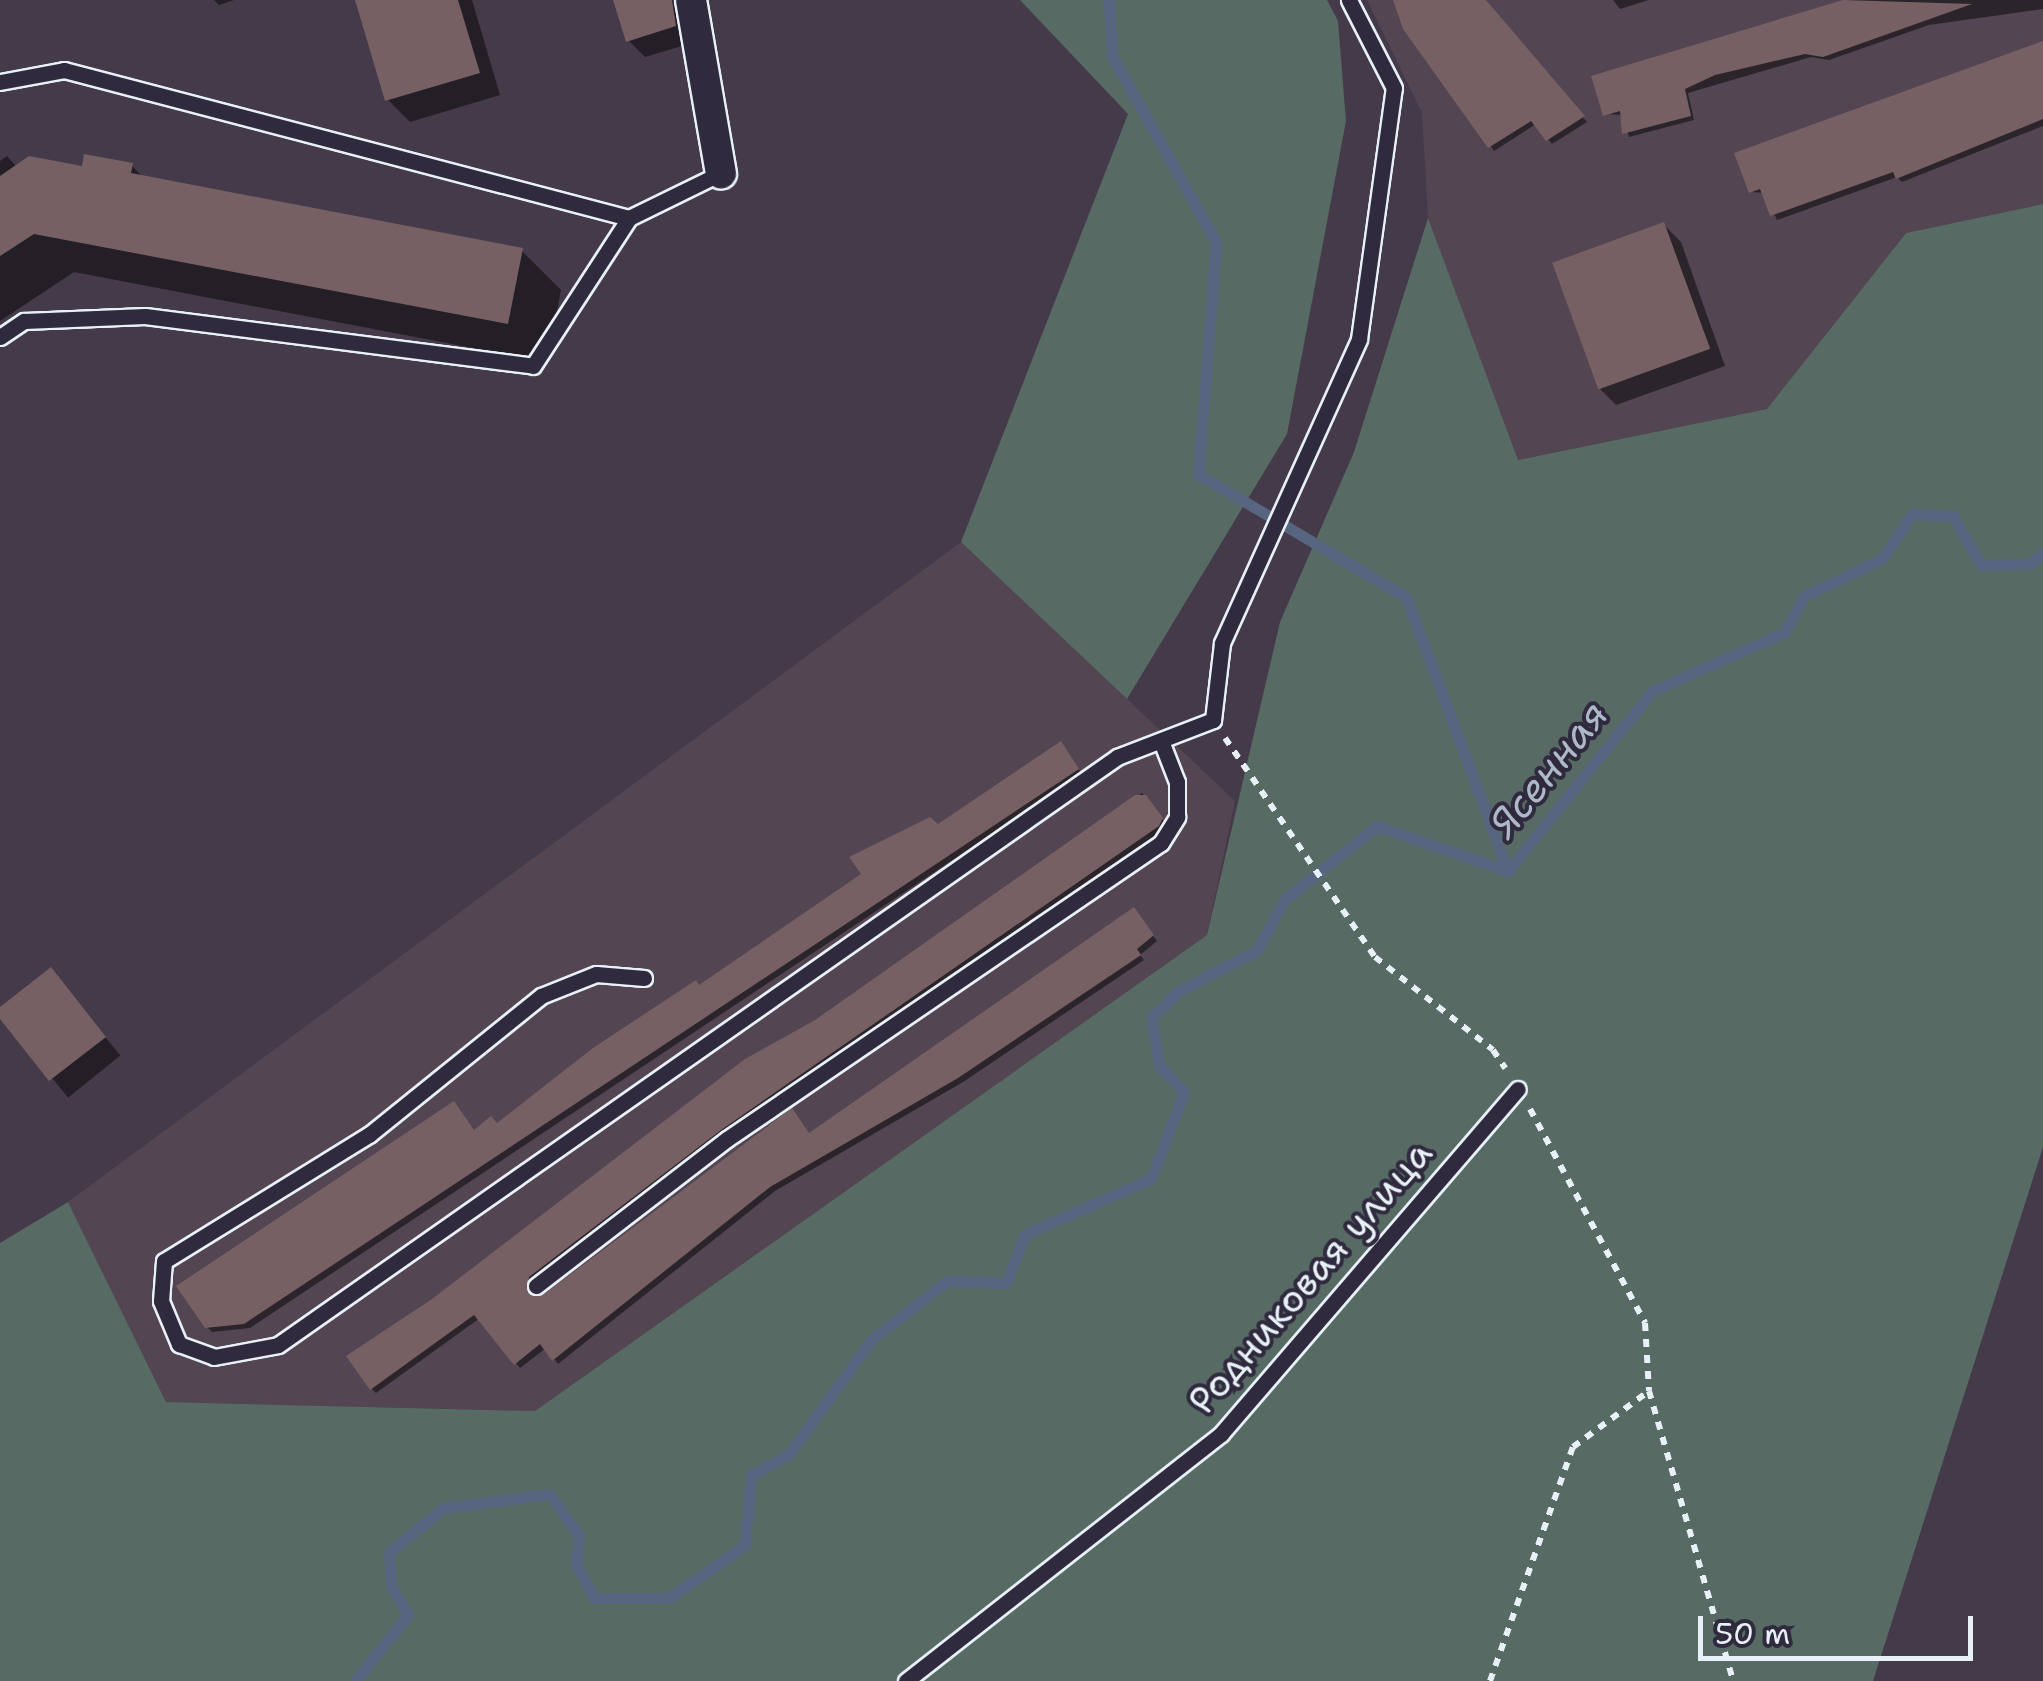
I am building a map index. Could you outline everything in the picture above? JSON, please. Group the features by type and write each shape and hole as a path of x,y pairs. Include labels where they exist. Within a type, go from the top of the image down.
{"street":[{"path":"690,0 721,174"}],"lane":[{"path":"644,978 596,974 541,996 370,1134 164,1261 161,1301 178,1344 214,1357 278,1345 1117,757 1214,720 1222,643 1290,500 1359,339 1394,88 1349,0"},
{"path":"0,82 64,70 629,218"},
{"path":"0,337 24,321 146,316 533,366 629,218 721,174"},
{"path":"536,1286 728,1139 1162,843 1176,817 1177,782 1161,741"},
{"name":"Родниковая улица","path":"906,1681 1222,1434 1376,1247 1518,1090"}],"path":[{"path":"1214,720 1375,957 1493,1050 1645,1323 1649,1391 1733,1681"},
{"path":"1490,1681 1574,1446 1649,1391"}],"shaded area":[{"path":"1367,0 2043,0 2043,204 1906,233 1767,409 1517,460 1428,218 1422,113"},
{"path":"961,542 1235,801 1207,935 535,1411 166,1402 68,1202"}],"green space":[{"path":"1020,0 1327,0 1338,21 1346,121 1287,434 1127,699 961,542 1128,114"},
{"path":"2043,204 2043,1147 1873,1681 0,1681 0,1243 68,1202 166,1402 535,1411 1207,935 1280,622 1354,452 1428,218 1518,460 1767,409 1906,233"}],"building":[{"path":"355,0 458,0 480,73 385,101"},
{"path":"613,0 672,0 676,26 626,42"},
{"path":"1393,0 1486,0 1585,116 1546,141 1531,121 1488,148 1403,29"},
{"path":"1843,0 1972,4 1823,57 1805,54 1715,75 1685,89 1691,116 1622,134 1620,111 1603,116 1591,76"},
{"path":"2043,41 2043,119 1896,179 1893,172 1770,216 1760,189 1749,193 1734,153"},
{"path":"84,154 133,163 131,173 523,248 508,324 34,234 0,256 0,176 29,156 82,166"},
{"path":"1664,222 1710,349 1598,390 1552,263"},
{"path":"1061,741 1079,769 244,1324 205,1328 176,1286 454,1101 474,1130 491,1116 497,1123 593,1048 696,980 699,985 861,874 849,857 930,817 938,824"},
{"path":"1135,795 1146,795 1163,818 1159,826 721,1130 529,1277 527,1292 543,1295 792,1108 809,1133 1134,907 1154,935 1137,949 1141,955 958,1078 770,1187 552,1361 540,1344 514,1365 474,1315 370,1390 346,1356 432,1299 745,1059 815,1020"},
{"path":"51,967 106,1037 49,1081 0,1019 0,1007"}],"waterway":[{"path":"1109,0 1112,56 1216,242 1198,474 1406,597 1508,871"},
{"name":"Ясенная","path":"355,1681 408,1615 391,1585 389,1552 443,1508 550,1494 579,1536 576,1565 594,1598 669,1598 745,1545 751,1475 788,1455 872,1339 947,1281 1006,1283 1025,1234 1151,1179 1184,1092 1159,1065 1152,1017 1179,991 1257,950 1285,899 1377,826 1508,871 1652,691 1785,632 1804,596 1882,559 1912,514 1953,516 1981,565 2030,564 2043,553"}]}
